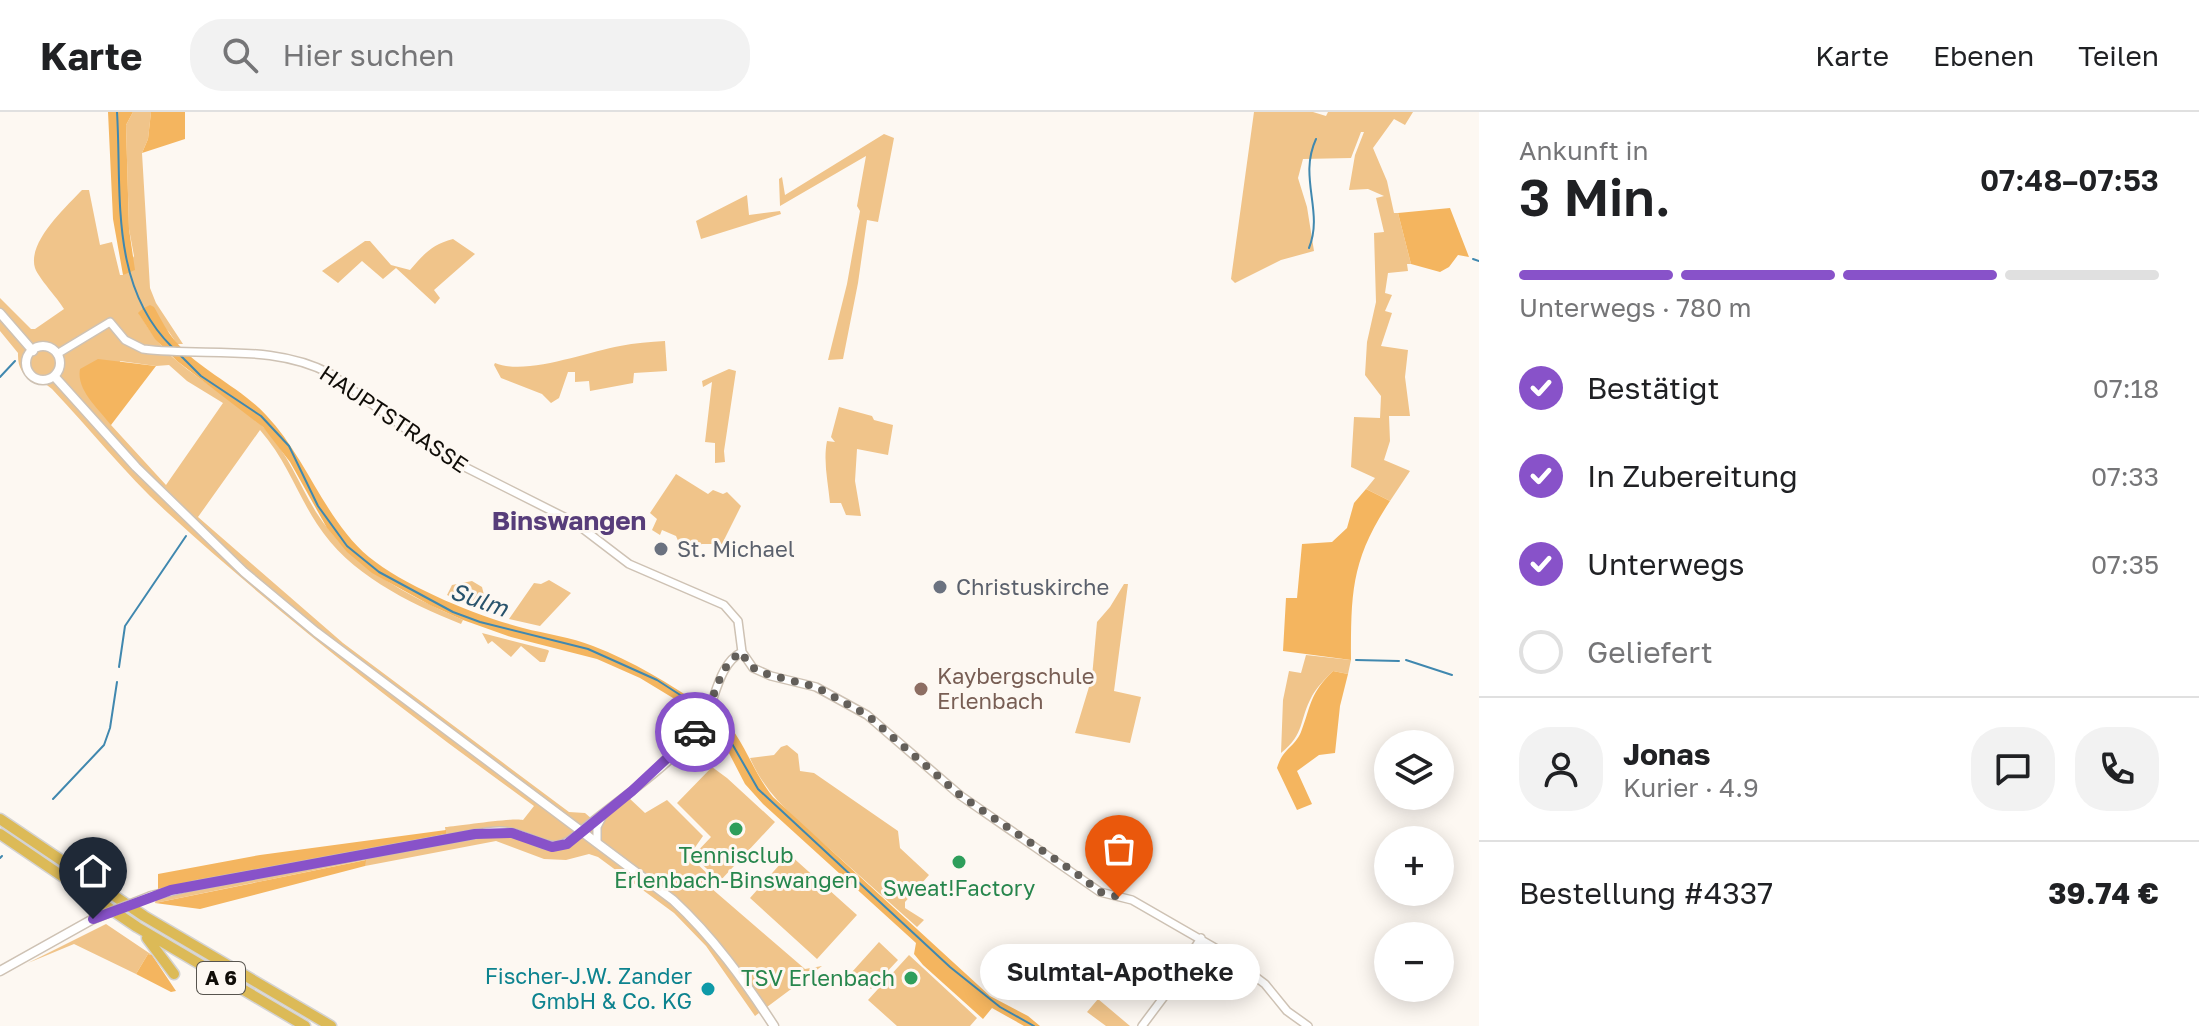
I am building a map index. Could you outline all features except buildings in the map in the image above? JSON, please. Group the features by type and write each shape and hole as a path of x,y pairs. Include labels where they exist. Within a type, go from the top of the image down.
{"highway":[{"name":"A 6","path":"0,819 156,923 331,1026"},
{"name":"A 6","path":"0,834 137,927 305,1026"},
{"path":"137,927 174,974"}],"main road":[{"path":"0,313 33,351"},
{"path":"45,347 57,354 60,368 54,376 39,380 30,374 27,364 33,351 45,347"},
{"path":"54,376 136,467 244,572 316,632 649,879 694,919 731,962 774,1026"},
{"path":"0,971 93,919 151,896 475,834 512,833 552,847 567,844 582,830"}],"street":[{"name":"HAUPTSTRASSE","path":"57,354 110,322 133,346 156,351 184,350 295,359 331,374 441,455 574,522 629,564 724,605 738,621 742,652"},
{"path":"582,830 687,741 708,713 727,666 742,652 748,664 759,672 816,687 846,702 877,723 954,791 1095,889 1106,895 1132,900 1201,938 1265,984 1287,1011 1308,1026"},
{"path":"597,842 597,827 604,813"},
{"path":"1142,1026 1201,938"}],"shaded area":[{"path":"108,112 133,112 126,125 129,229 135,270 123,275 113,219"},
{"path":"133,112 151,112 148,139 142,153 150,288 156,303 183,344 177,344 169,332 142,309 139,314 147,327 177,361 245,410 265,429 287,459 316,512 346,548 400,589 463,620 461,624 400,596 345,558 317,524 277,453 260,430 198,517 343,643 569,812 585,813 599,825 628,797 645,813 667,800 703,836 689,856 716,882 711,888 805,969 822,966 755,1016 706,946 674,913 598,857 589,854 566,860 544,859 496,841 365,866 365,860 155,903 158,889 446,834 445,827 523,820 534,806 393,701 256,591 153,498 52,389 21,369 18,353 0,331 0,298 31,329 64,309 37,272 34,258 42,236 82,190 89,190 100,245 112,242 120,275 123,275 134,256 129,229 126,125","holes":["120,361 169,365 187,381 223,403 166,485 111,425"]},
{"path":"151,112 185,112 185,139 142,153 148,139"},
{"path":"1254,112 1313,112 1326,116 1328,112 1413,112 1405,125 1394,119 1373,148 1387,181 1394,213 1398,213 1411,264 1407,264 1408,271 1388,273 1385,293 1392,295 1385,311 1392,313 1381,346 1408,350 1405,377 1410,416 1389,416 1390,441 1384,460 1410,471 1390,501 1366,489 1375,478 1351,467 1354,417 1380,418 1381,396 1365,375 1367,342 1376,302 1374,233 1384,232 1376,198 1384,196 1368,189 1349,190 1355,155 1364,132 1361,132 1351,158 1303,159 1298,178 1307,207 1314,251 1281,260 1235,283 1231,279"},
{"path":"884,134 894,138 878,222 867,220 843,359 828,360 847,284 866,156 780,206 779,179 782,177 785,195"},
{"path":"747,195 749,215 780,211 781,214 701,239 696,221"},
{"path":"1450,208 1469,257 1458,255 1449,267 1440,272 1411,264 1398,213"},
{"path":"453,239 475,254 434,290 440,298 435,304 396,268 383,279 362,261 338,283 322,271 365,241 370,241 391,265 410,270 428,251"},
{"path":"150,305 187,353 266,415 293,450 340,525 369,557 402,579 464,608 523,628 585,643 622,659 705,707 701,715 640,678 597,659 511,637 463,620 372,573 347,552 327,528 290,462 263,427 177,361 155,339 138,313"},
{"path":"665,341 667,371 634,373 633,383 590,391 589,381 575,382 575,372 568,372 559,398 551,403 542,394 501,378 494,365 539,365 620,346"},
{"path":"98,359 156,366 111,425 81,384 80,369"},
{"path":"729,369 736,371 725,462 715,463 715,443 705,442 712,382 703,387 702,381"},
{"path":"839,407 893,425 888,455 857,449 855,481 861,516 846,515 841,503 830,503 826,449 827,441 835,442 831,437"},
{"path":"676,474 708,494 713,490 723,494 727,492 741,506 722,544 702,544 692,548 679,543 676,536 662,530 660,535 652,530 657,519 650,513"},
{"path":"1366,489 1390,501 1367,541 1356,577 1351,660 1283,651 1286,598 1297,598 1302,544 1332,542 1347,528 1354,503"},
{"path":"549,580 571,593 540,626 509,619 534,583"},
{"path":"472,581 482,587 484,595 478,609 447,595 452,585"},
{"path":"1124,584 1128,584 1114,691 1141,697 1130,743 1075,733 1092,677 1097,622"},
{"path":"482,633 549,651 545,662 540,662 521,646 511,657 492,641 488,644"},
{"path":"1306,655 1351,660 1348,674 1333,671 1321,683 1308,705 1298,733 1281,753 1283,700 1289,671 1301,673"},
{"path":"1333,671 1348,674 1340,706 1335,753 1319,755 1297,771 1312,804 1297,810 1277,768 1282,756 1301,732 1315,693"},
{"path":"712,709 731,728 773,797 990,996 1028,1016 1040,1026 1024,1026 992,1008 983,1019 923,965 914,954 916,943 745,784 717,730 706,720"},
{"path":"787,745 798,754 800,771 814,773 898,831 900,848 929,875 905,902 905,908 924,920 917,927 775,798 750,758 774,755"},
{"name":"Tennisclub Erlenbach-Binswangen","path":"712,767 775,822 720,881 693,856 711,837 677,803"},
{"path":"446,830 446,834 158,889 158,874 260,855"},
{"path":"789,854 857,915 817,959 750,898"},
{"path":"366,860 365,866 200,909 155,903"},
{"path":"106,924 152,955 148,954 136,974 74,944 28,963"},
{"path":"879,942 898,960 871,989 852,972"},
{"path":"148,954 152,955 176,991 171,992 136,974"},
{"name":"TSV Erlenbach","path":"909,955 977,1018 970,1026 897,1026 868,1000"},
{"path":"1098,999 1130,1026 1106,1026 1087,1012"}],"waterway":[{"name":"Sulm","path":"117,112 120,206 128,267 138,296 152,322 172,347"},
{"path":"1309,248 1314,221 1309,167 1316,139"},
{"path":"1473,259 1479,261"},
{"name":"Sulm","path":"180,355 201,376 261,416 289,446 318,506 347,546 379,572 453,612 480,622 588,649 657,680 705,711"},
{"path":"0,377 15,361"},
{"path":"119,667 125,626 186,536"},
{"path":"1356,660 1399,661"},
{"path":"1406,660 1452,675"},
{"path":"53,799 104,745 110,728 117,682"},
{"name":"Sulm","path":"710,715 719,721 758,789 950,967 1000,1007 1034,1026"}],"way so far":[{"path":"695,732 706,717 727,666 742,652 748,664 759,672 816,687 867,715 961,796 1095,889 1119,897"}],"place":[{"name":"St. Michael","path":"661,549"},
{"name":"Christuskirche","path":"940,587"},
{"name":"Kaybergschule Erlenbach","path":"921,689"},
{"name":"Tennisclub Erlenbach-Binswangen","path":"736,829"},
{"name":"Sweat!Factory","path":"959,862"},
{"name":"Sulmtal-Apotheke","path":"1119,897"},
{"name":"TSV Erlenbach","path":"911,978"},
{"name":"Fischer-J.W. Zander GmbH & Co. KG","path":"708,989"}],"district":[{"name":"Binswangen","path":"569,521"}],"route":[{"path":"93,919 171,890 475,834 512,833 552,847 567,844 632,791 695,732"}]}
